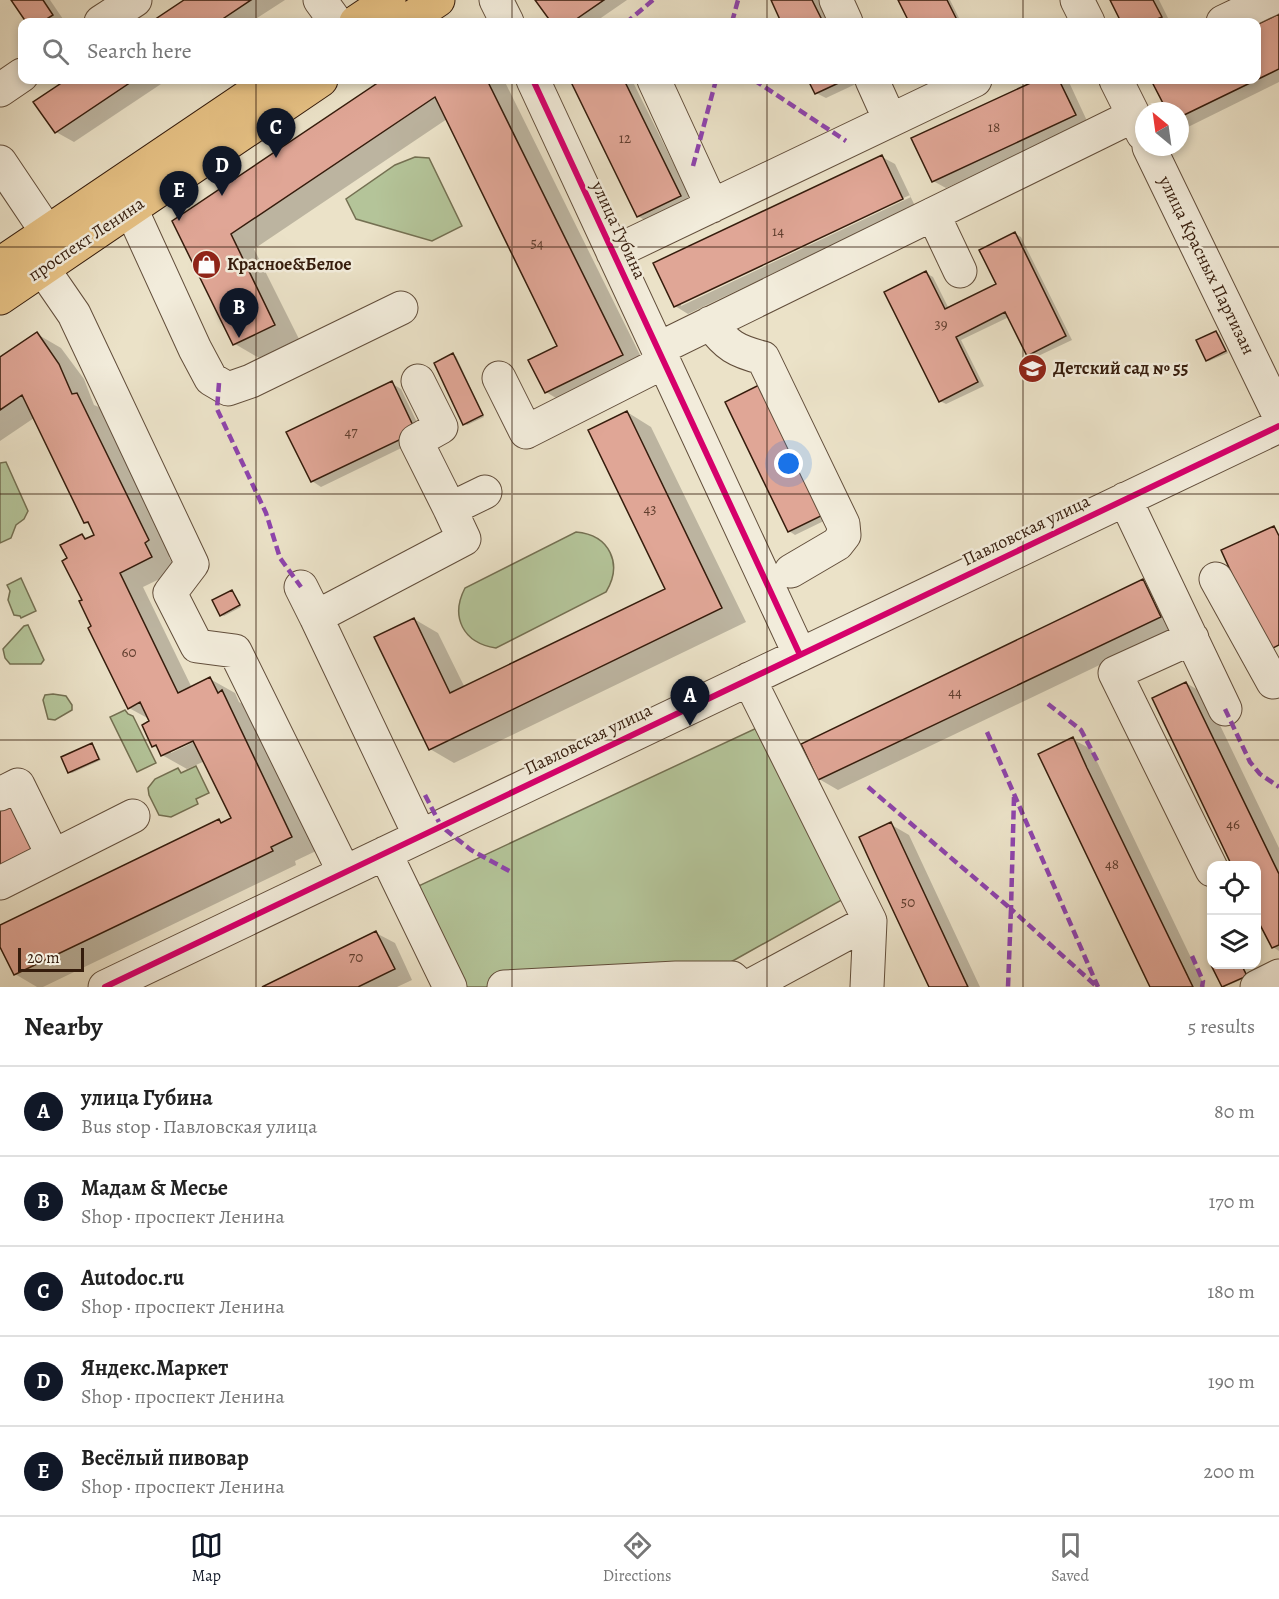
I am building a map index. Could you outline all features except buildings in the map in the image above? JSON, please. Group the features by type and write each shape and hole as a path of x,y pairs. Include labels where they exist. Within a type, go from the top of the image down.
{"main road":[{"path":"362,18 389,0"},
{"path":"411,18 438,0"},
{"name":"проспект Ленина","path":"0,264 266,84"},
{"name":"проспект Ленина","path":"0,298 315,84"}],"street":[{"path":"107,18 135,0"},
{"path":"320,0 333,18"},
{"path":"496,0 505,18"},
{"path":"836,0 844,18"},
{"path":"1077,0 1086,18"},
{"path":"1221,15 1269,0"},
{"name":"улица Губина","path":"535,84 800,655"},
{"path":"656,84 712,206"},
{"path":"874,84 890,120"},
{"path":"613,253 966,84"},
{"path":"1118,84 1135,118"},
{"path":"499,378 526,432 661,355 710,323 933,214 1135,128"},
{"name":"улица Красных Партизан","path":"1153,156 1279,415"},
{"path":"0,162 47,232"},
{"path":"131,209 195,349 212,379 228,389 251,381 401,308"},
{"path":"933,214 960,272"},
{"path":"43,269 74,314 192,564 170,593 197,646 235,651 344,872"},
{"path":"710,323 724,342 744,353 763,358 843,524 844,534 837,544 792,571"},
{"path":"316,617 464,539 416,441 441,427 418,381"},
{"name":"Павловская улица","path":"105,987 1279,426"},
{"path":"450,509 486,492"},
{"path":"1125,499 1225,709"},
{"path":"1216,579 1273,682 1279,679"},
{"path":"301,586 420,836"},
{"path":"1192,638 1115,673 1208,861"},
{"path":"749,679 870,921 867,987"},
{"path":"0,794 18,785 54,856"},
{"path":"0,883 133,816"},
{"path":"385,853 450,987"},
{"path":"748,987 870,921"},
{"path":"504,987 676,978 732,978 742,987"}],"green space":[{"path":"415,157 429,158 462,226 432,241 356,219 346,199 395,165"},
{"path":"6,462 28,511 24,519 16,525 11,538 0,543 0,463"},
{"path":"576,532 588,534 597,539 610,553 613,571 606,592 496,648 475,641 463,627 460,618 459,609 465,588"},
{"path":"21,578 36,611 21,618 14,615 8,600 10,591 7,585"},
{"path":"28,625 44,660 41,664 10,664 5,658 3,649 24,626"},
{"path":"45,695 66,696 72,705 72,710 55,720 48,719 43,700"},
{"path":"125,710 133,716 156,763 137,772 110,717"},
{"path":"761,726 847,897 729,963 697,987 462,987 412,889"},
{"path":"196,766 209,793 196,799 198,804 171,817 159,815 148,788 155,779 178,768 181,773"}],"marked path":[{"path":"632,18 653,0"},
{"path":"733,18 738,0"},
{"path":"693,166 715,84"},
{"path":"760,84 846,141"},
{"path":"219,383 217,409 266,513 280,558 301,587"},
{"path":"1048,704 1081,730 1098,762"},
{"path":"1225,709 1250,762 1260,774 1279,787"},
{"path":"987,732 1098,987"},
{"path":"868,787 1011,909 1008,987"},
{"path":"425,795 441,826 471,850 513,873"},
{"path":"1014,797 1011,909 1095,985"},
{"path":"1192,956 1203,981 1202,987"}],"cycle path":[{"path":"535,84 800,655"},
{"path":"105,987 1279,426"}],"place":[{"name":"Autodoc.ru","path":"276,158"},
{"name":"Яндекс.Маркет","path":"222,196"},
{"name":"Весёлый пивовар","path":"179,221"},
{"name":"Красное&Белое","path":"206,264"},
{"name":"Мадам & Месье","path":"239,338"},
{"name":"Детский сад № 55","path":"1032,368"},
{"name":"улица Губина","path":"690,726"}]}
